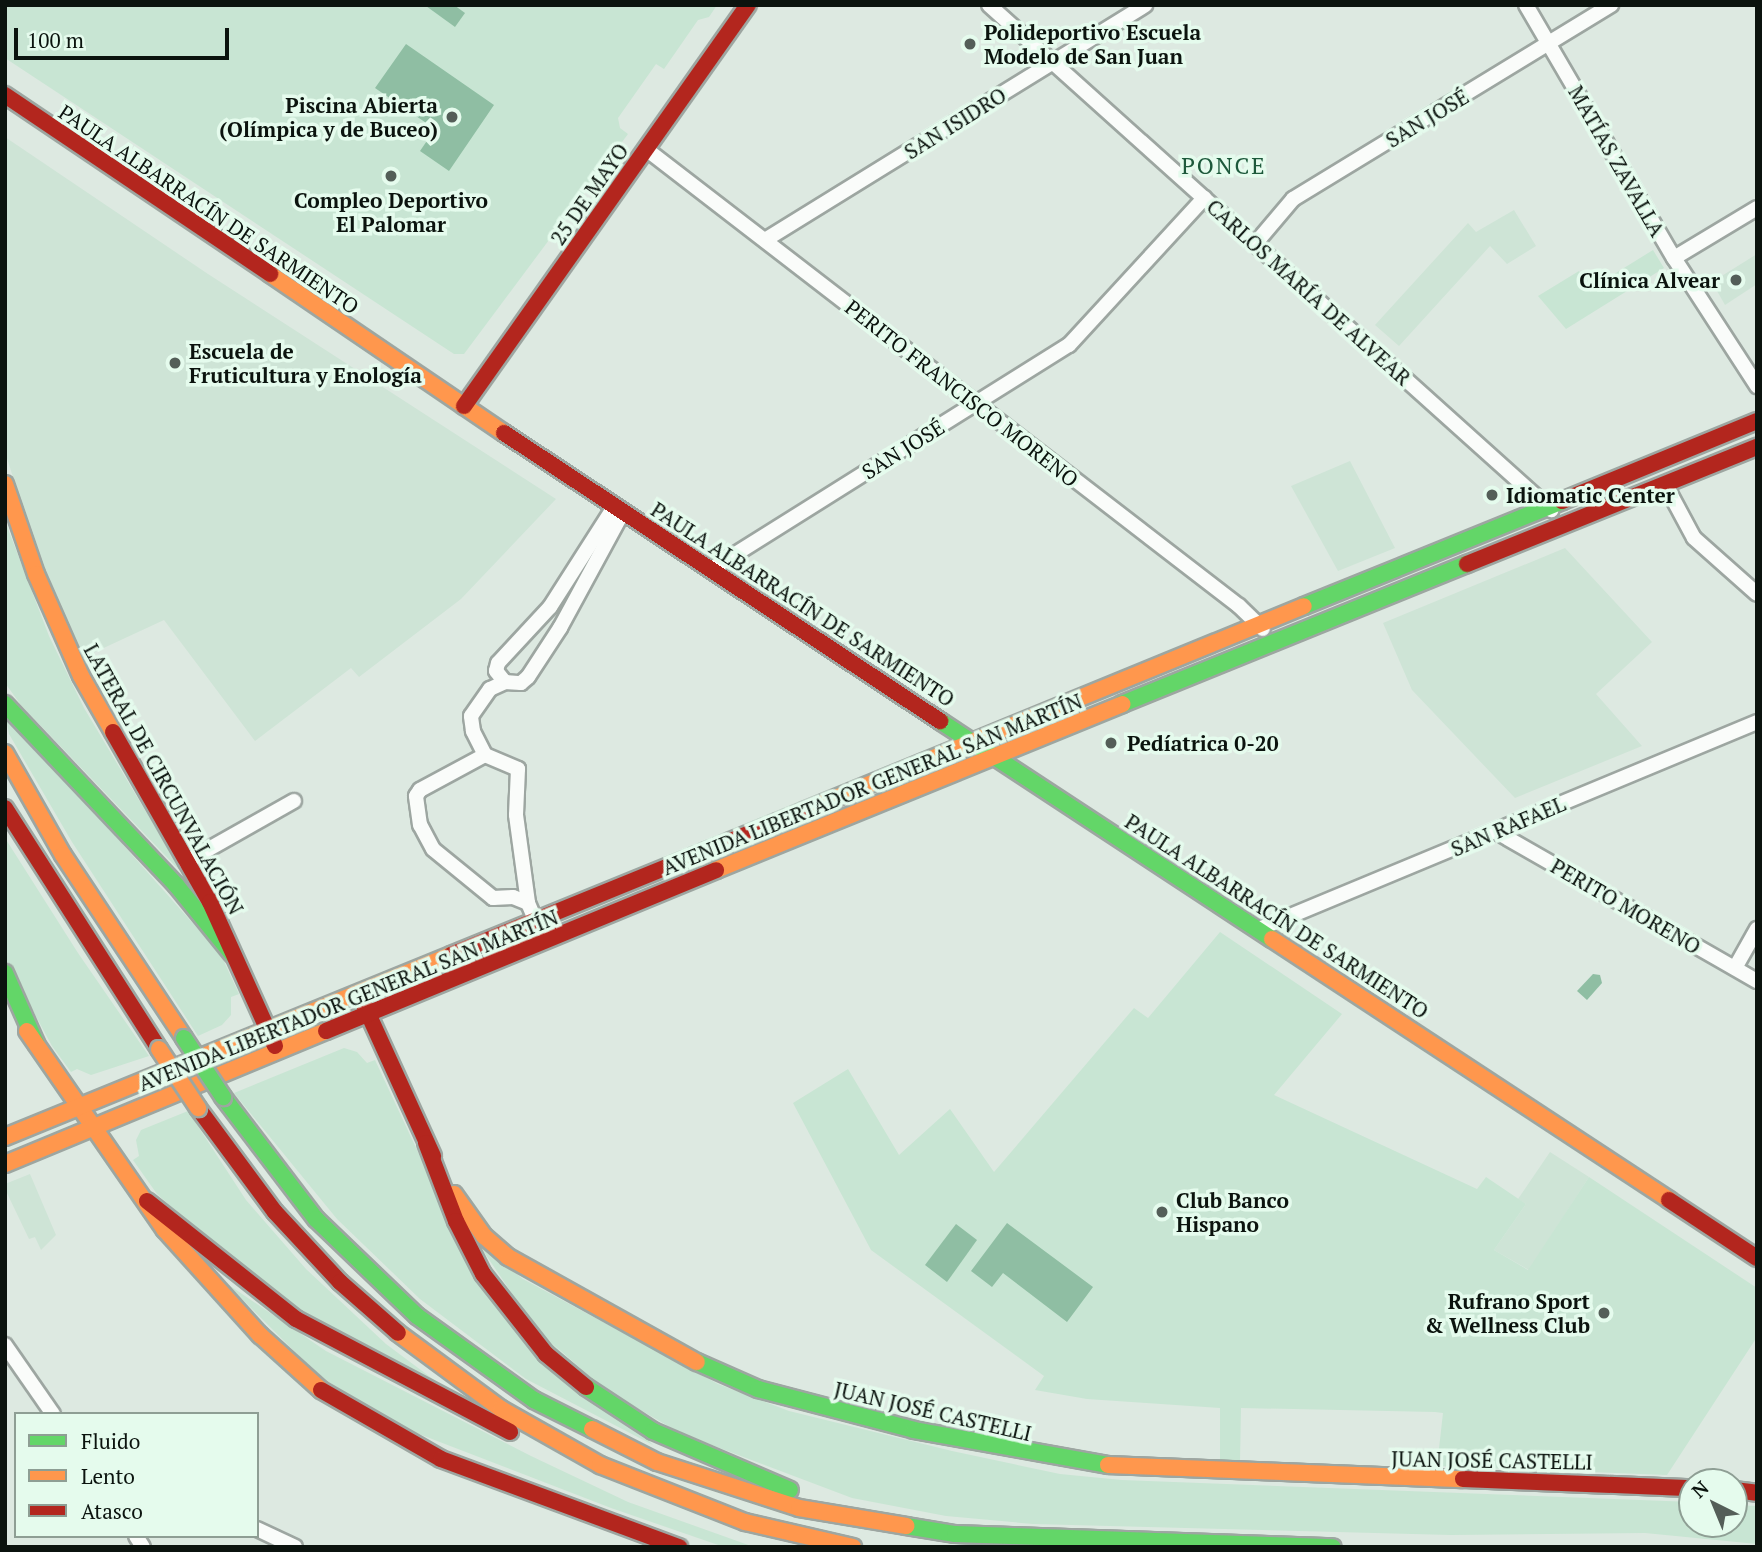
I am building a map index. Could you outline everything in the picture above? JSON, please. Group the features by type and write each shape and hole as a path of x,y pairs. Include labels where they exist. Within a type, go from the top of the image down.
{"main road":[{"name":"25 DE MAYO","path":"464,406 747,5"},
{"name":"PAULA ALBARRACÍN DE SARMIENTO","path":"5,95 709,570 971,739 1757,1258"},
{"name":"AVENIDA LIBERTADOR GENERAL SAN MARTÍN","path":"5,1137 357,990 531,910 971,739 1757,421"},
{"name":"AVENIDA LIBERTADOR GENERAL SAN MARTÍN","path":"5,1164 996,756 1757,447"},
{"name":"LATERAL DE CIRCUNVALACIÓN","path":"5,484 41,585 81,676 186,862 277,1052"},
{"path":"5,704 176,886 232,954"},
{"path":"5,753 63,855 223,1097 280,1177 361,1265 431,1327 518,1390 606,1439 704,1480 799,1508 912,1528 1003,1538 1334,1547"},
{"path":"5,808 198,1108 293,1233 360,1301 421,1353 501,1409 581,1455 636,1482 727,1516 853,1547"},
{"path":"5,973 36,1043"},
{"name":"JUAN JOSÉ CASTELLI","path":"357,990 426,1143 469,1218 509,1257 684,1356 790,1399 1002,1450 1089,1464 1678,1487"},
{"path":"5,1000 178,1245 260,1335 305,1379 346,1409 449,1462 640,1541 679,1547"},
{"path":"426,1143 463,1237 483,1274 534,1341 582,1385 653,1431 730,1467 912,1528"},
{"path":"148,1200 256,1291 340,1345 621,1487 686,1511 727,1516"}],"street":[{"name":"CARLOS MARÍA DE ALVEAR","path":"989,5 1549,505 1559,527"},
{"name":"SAN ISIDRO","path":"765,240 1145,5"},
{"name":"MATÍAS ZAVALLA","path":"1526,5 1674,258 1757,386"},
{"name":"SAN JOSÉ","path":"1255,244 1293,199 1611,5"},
{"name":"PERITO FRANCISCO MORENO","path":"646,149 1260,622 1270,644"},
{"name":"SAN JOSÉ","path":"709,570 1069,345 1204,198"},
{"path":"1674,258 1757,208"},
{"path":"1665,484 1694,538 1722,567 1757,594"},
{"path":"505,682 496,671 498,663 550,607 619,509"},
{"path":"485,755 470,723 490,689 505,682 521,682 528,677 560,628 619,509"},
{"name":"SAN RAFAEL","path":"1259,929 1757,722"},
{"path":"531,910 513,897 493,898 433,849 422,833 416,805 420,790 485,755 506,761 521,776 516,816 531,910 544,942"},
{"path":"186,862 294,801"},
{"name":"PERITO MORENO","path":"1495,831 1757,981"},
{"path":"1735,968 1757,929"},
{"path":"5,1345 51,1412"},
{"path":"259,1530 295,1547"}],"shaded area":[{"name":"Compleo Deportivo El Palomar","path":"5,5 717,5 709,17 698,20 664,69 656,64 618,118 620,128 628,134 464,354 454,354 5,58"},
{"path":"454,5 465,13 455,27 426,6"},
{"name":"Piscina Abierta (Olímpica y de Buceo)","path":"406,44 494,105 449,171 420,151 435,129 375,88"},
{"name":"Escuela de Fruticultura y Enología","path":"5,137 208,274 556,499 461,599 359,677 351,668 255,741 164,620 82,658 33,540 5,452"},
{"path":"1514,210 1536,246 1507,264 1490,246 1399,346 1375,325 1468,223 1476,232"},
{"path":"1653,250 1664,268 1566,329 1538,296 1579,271 1590,289"},
{"name":"Clínica Alvear","path":"1757,254 1757,284 1725,305 1712,282"},
{"path":"1350,461 1395,548 1338,571 1291,486"},
{"path":"5,521 49,636 84,708 183,874 21,705 5,683"},
{"path":"1565,548 1652,642 1596,694 1642,746 1515,798 1412,690 1383,623"},
{"path":"5,712 221,955 239,994 231,997 231,1015 222,1025 198,1036 72,842 9,734"},
{"path":"5,838 78,953 149,1056 91,1075 77,1069 71,1072 52,1046 5,959"},
{"name":"Club Banco Hispano","path":"1220,932 1342,1014 1274,1095 1477,1189 1486,1177 1526,1204 1494,1250 1528,1270 1589,1177 1757,1288 1757,1337 1667,1475 1437,1466 1443,1413 1435,1412 1241,1408 1240,1462 1220,1461 1220,1408 1087,1399 1035,1390 1044,1376 871,1250 793,1103 848,1069 899,1155 950,1109 994,1172 1134,1008 1148,1018"},
{"path":"1593,974 1600,975 1602,983 1587,1000 1577,991"},
{"path":"344,1048 357,1052 367,1063 375,1060 467,1257 653,1445 526,1379 420,1299 337,1219 234,1093"},
{"path":"188,1111 246,1200 306,1269 386,1344 457,1397 276,1300 157,1194 133,1160 139,1156 136,1140 141,1130"},
{"path":"1550,1152 1589,1177 1529,1270 1494,1250 1526,1204 1518,1199"},
{"path":"30,1174 56,1235 41,1250 35,1237 29,1239 5,1189 5,1184"},
{"path":"1007,1223 1093,1287 1067,1322 1003,1273 992,1287 971,1271"},
{"path":"956,1224 977,1240 947,1282 925,1265"},
{"path":"477,1242 523,1279 718,1384 789,1411 952,1451 1060,1474 1122,1480 1678,1501 1678,1536 1645,1533 1451,1535 1033,1524 946,1516 852,1498 680,1433 603,1388 537,1330"},
{"path":"226,1283 326,1351 531,1456 628,1502 754,1547 724,1547 611,1508 406,1429 319,1376"},
{"path":"1748,1506 1757,1506 1757,1544 1696,1538 1748,1538"}],"traffic: fast":[{"path":"1304,606 1562,501"},
{"path":"1122,704 1467,564"},
{"path":"5,704 176,885 232,954"},
{"path":"940,721 1272,939"},
{"path":"5,973 36,1043"},
{"path":"184,1038 223,1097"},
{"path":"223,1097 316,1219 417,1316 534,1400 592,1429"},
{"path":"697,1362 758,1389 914,1430 1108,1465"},
{"path":"586,1387 653,1431 790,1490"},
{"path":"906,1526 955,1534 1333,1547"}],"traffic: slow":[{"path":"270,274 504,433"},
{"path":"5,484 36,574 81,676 113,732"},
{"path":"804,811 1304,606"},
{"path":"716,870 1122,704"},
{"path":"5,753 63,855 184,1038"},
{"path":"1272,939 1669,1200"},
{"path":"5,1137 451,955"},
{"path":"27,1031 165,1230 260,1335 321,1390"},
{"path":"5,1164 326,1031"},
{"path":"159,1049 198,1108"},
{"path":"454,1194 484,1236 508,1257 697,1362"},
{"path":"398,1333 501,1409 600,1465 745,1522 853,1547"},
{"path":"592,1429 657,1462 799,1508 906,1526"},
{"path":"1108,1465 1463,1479"}],"traffic: jam":[{"path":"464,406 748,5"},
{"path":"5,95 270,274"},
{"path":"1562,501 1757,421"},
{"path":"504,433 940,721"},
{"path":"1467,564 1757,447"},
{"path":"113,732 210,902 275,1046"},
{"path":"5,808 159,1049"},
{"path":"451,955 804,811"},
{"path":"326,1031 716,870"},
{"path":"361,998 433,1156"},
{"path":"198,1108 275,1212 340,1282 398,1333"},
{"path":"426,1143 456,1221 483,1274 546,1354 586,1387"},
{"path":"1669,1200 1757,1258"},
{"path":"147,1201 296,1319 510,1432"},
{"path":"321,1390 441,1459 679,1547"},
{"path":"1463,1479 1678,1487"},
{"path":"1748,1492 1757,1493"}],"place":[{"name":"Polideportivo Escuela Modelo de San Juan","path":"970,44"},
{"name":"Piscina Abierta (Olímpica y de Buceo)","path":"452,117"},
{"name":"Compleo Deportivo El Palomar","path":"391,176"},
{"name":"Clínica Alvear","path":"1736,280"},
{"name":"Escuela de Fruticultura y Enología","path":"175,363"},
{"name":"Idiomatic Center","path":"1492,495"},
{"name":"Pedíatrica 0-20","path":"1111,743"},
{"name":"Club Banco Hispano","path":"1162,1212"},
{"name":"Rufrano Sport & Wellness Club","path":"1604,1313"}],"district":[{"name":"PONCE","path":"1224,166"}]}
